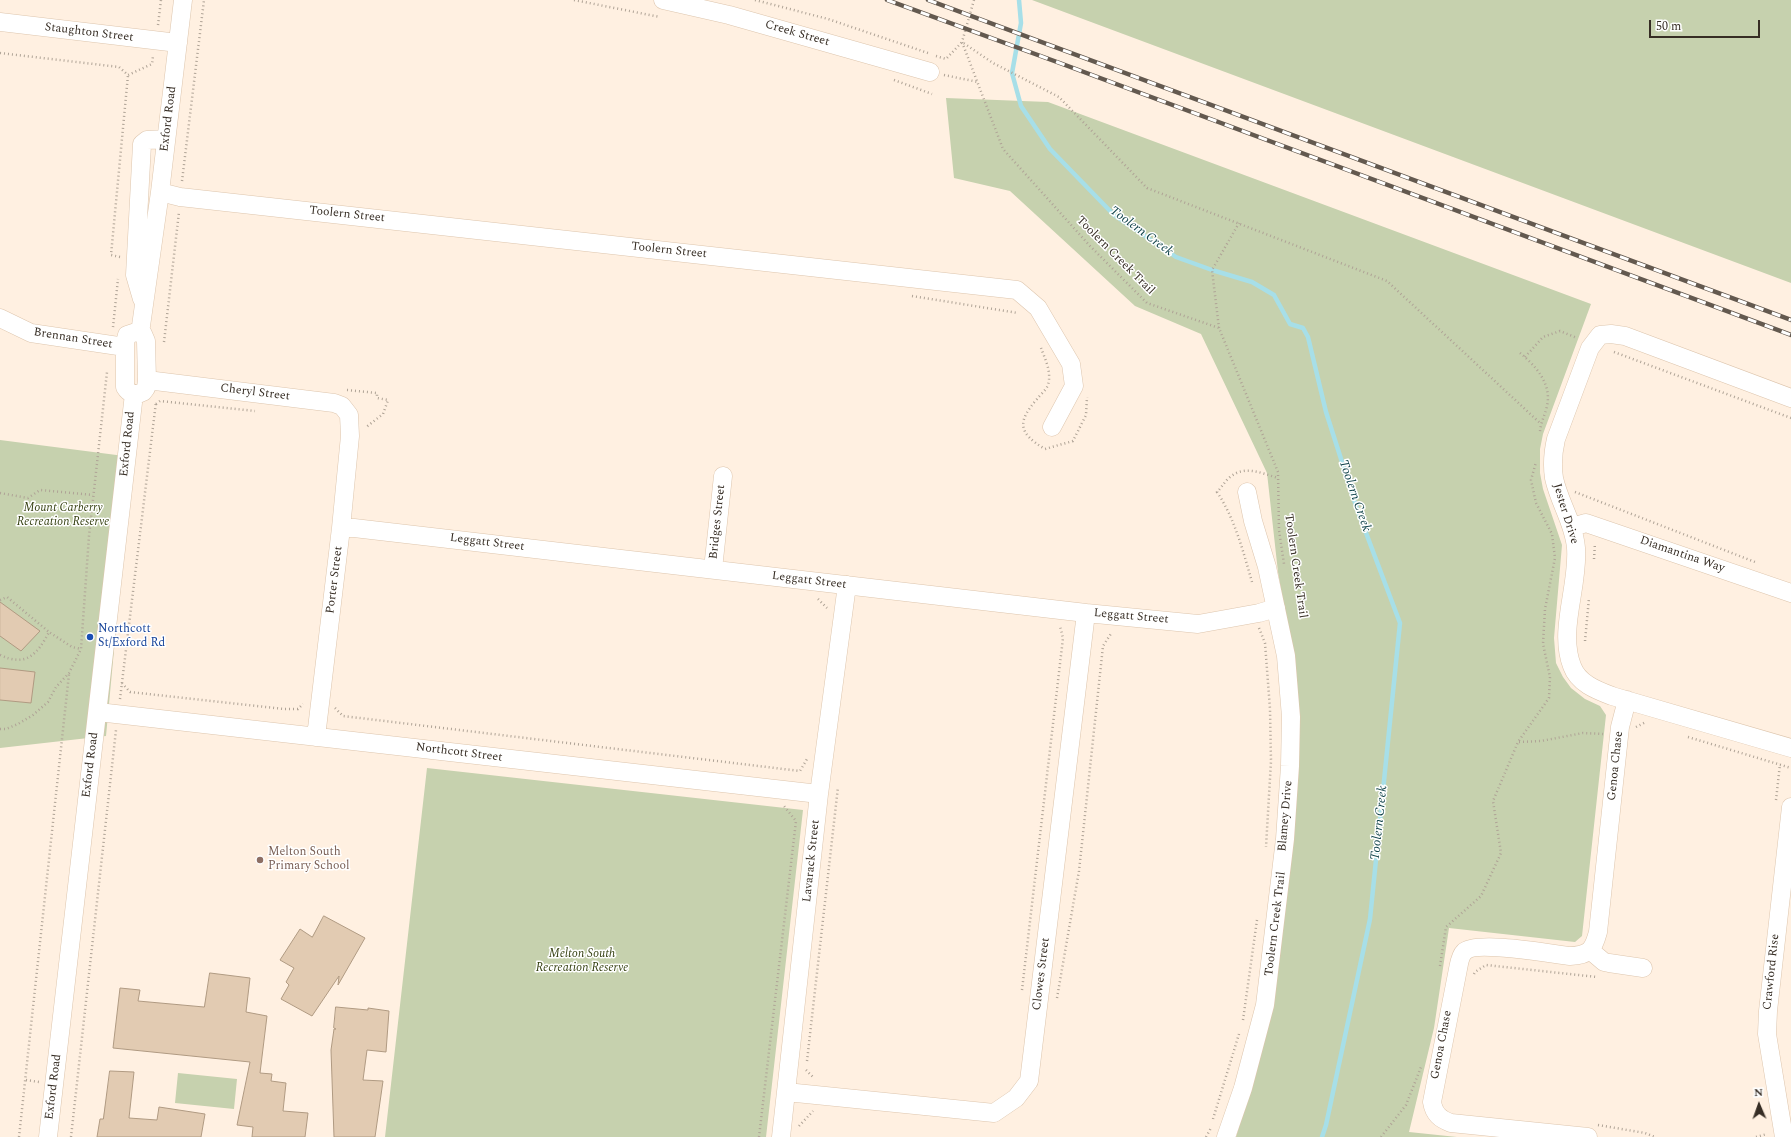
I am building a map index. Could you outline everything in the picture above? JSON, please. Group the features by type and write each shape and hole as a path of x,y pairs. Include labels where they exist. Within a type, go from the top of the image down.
{"street":[{"name":"Exford Road","path":"125,347 125,387 130,393 134,394 143,392 153,381 145,337 140,333 160,192 183,0"},
{"name":"Creek Street","path":"663,0 729,15 930,72"},
{"name":"Staughton Street","path":"0,22 178,43"},
{"path":"144,305 135,275 142,144 147,140 166,139"},
{"name":"Toolern Street","path":"160,192 180,197 1017,290 1038,308 1071,364 1074,386 1052,427"},
{"name":"Brennan Street","path":"0,318 31,333 125,347"},
{"path":"125,347 128,335 131,333 140,333"},
{"path":"1592,344 1600,335 1611,334 1625,336 1791,398"},
{"name":"Jester Drive","path":"1592,344 1556,439 1553,453 1554,480 1579,525 1576,547 1577,565 1567,636 1568,654 1572,667 1581,680 1595,690 1791,748"},
{"name":"Cheryl Street","path":"153,381 334,403 347,410 350,423"},
{"name":"Exford Road","path":"48,1137 134,394"},
{"name":"Porter Street","path":"316,737 341,528 350,423"},
{"name":"Bridges Street","path":"713,569 723,476"},
{"name":"Blamey Drive","path":"1226,1137 1243,1088 1265,1005 1285,839 1290,766 1291,717 1286,656 1267,567 1253,521 1247,492"},
{"name":"Diamantina Way","path":"1579,525 1791,593"},
{"name":"Leggatt Street","path":"341,528 354,528 1086,613 1198,624 1259,613 1276,608"},
{"name":"Lavarack Street","path":"781,1137 794,1093 819,794 847,585"},
{"name":"Clowes Street","path":"794,1093 994,1113 1016,1098 1029,1081 1086,613"},
{"name":"Genoa Chase","path":"1590,1131 1451,1123 1442,1119 1436,1114 1432,1102 1458,969 1463,952 1468,949 1486,946 1570,956 1580,955 1591,951 1595,944 1598,932 1619,736 1622,715 1627,700"},
{"name":"Northcott Street","path":"98,712 819,794"},
{"name":"Crawford Rise","path":"1784,1137 1767,1034 1768,1011 1791,807"},
{"path":"1591,951 1604,962 1643,968"}],"path":[{"path":"0,53 119,67 128,75 152,64 161,0"},
{"path":"163,345 204,0"},
{"path":"574,0 667,19"},
{"path":"755,0 828,19 946,59 962,42 974,0"},
{"path":"962,42 993,63 1059,97 1147,188 1387,280 1540,424"},
{"name":"Toolern Creek Trail","path":"962,42 1003,149 1090,246 1147,303 1219,328 1278,472 1279,530 1285,568"},
{"path":"930,72 978,82"},
{"path":"888,78 932,94"},
{"path":"1219,328 1212,270 1239,223"},
{"path":"1525,357 1543,337 1560,331 1791,418"},
{"path":"1520,353 1532,363 1546,382 1548,406 1540,424 1539,436"},
{"path":"71,1137 115,737 156,404 153,381"},
{"path":"346,390 377,393 377,398 388,400 383,414 365,428 364,435"},
{"path":"156,404 160,401 262,412"},
{"path":"1440,967 1446,927 1481,896 1501,853 1493,801 1518,742 1549,698 1550,677 1543,644 1545,609 1555,558 1552,534 1536,503 1531,480 1538,456"},
{"path":"0,493 28,498 40,490 93,495"},
{"path":"1576,496 1574,492 1762,565"},
{"path":"1579,525 1595,544 1594,560"},
{"path":"1584,647 1590,592"},
{"path":"0,600 7,598 49,632 72,647 82,649"},
{"path":"818,598 827,608 826,616"},
{"path":"1259,613 1259,631 1265,643 1270,709 1271,761 1266,853"},
{"path":"0,729 18,724 32,716 48,702 56,688 69,673 82,649 83,624"},
{"path":"1022,991 1063,638 1059,625"},
{"path":"0,655 19,661 32,656 49,632"},
{"path":"1056,1001 1079,871 1103,646 1112,632"},
{"path":"19,1137 69,673"},
{"path":"122,683 130,692 284,709 298,709 304,702"},
{"path":"336,700 335,708 343,716 800,771 810,754"},
{"path":"115,737 119,732"},
{"path":"1518,742 1541,741 1583,733 1619,736"},
{"path":"1684,736 1791,768"},
{"path":"798,1131 799,1125 794,1093 806,1070 838,786"},
{"path":"759,1137 796,821 782,804"},
{"path":"1243,1022 1258,913"},
{"path":"1473,980 1475,972 1486,965 1604,978"},
{"path":"1213,1120 1240,1029"},
{"path":"1381,1137 1406,1105 1422,1060"},
{"path":"806,1070 817,1081"},
{"path":"799,1125 813,1110"},
{"path":"1206,1137 1211,1127"},
{"path":"1590,1131 1646,1133 1654,1137"}],"green space":[{"path":"1032,0 1791,0 1791,283"},
{"path":"946,98 1048,102 1591,304 1543,434 1540,449 1540,473 1543,489 1562,545 1554,638 1556,663 1563,677 1571,688 1585,699 1600,706 1606,715 1582,936 1575,942 1449,928 1434,1028 1409,1132 1457,1137 1236,1137 1265,1036 1298,691 1278,572 1267,473 1201,334 1135,306 1010,191 954,178"},
{"name":"Mount Carberry Recreation Reserve","path":"0,440 132,457 106,736 0,748"},
{"name":"Melton South Recreation Reserve","path":"427,768 803,810 766,1137 385,1137"},
{"path":"178,1073 237,1079 234,1109 175,1103"}],"building":[{"path":"0,602 40,631 21,651 0,636"},
{"path":"0,668 35,672 31,703 0,700"},
{"path":"324,916 365,938 338,985 339,976 312,1016 281,999 289,985 286,982 294,968 280,960 300,929 312,937"},
{"path":"210,973 250,978 246,1012 267,1016 260,1073 272,1074 271,1081 286,1083 283,1111 308,1113 305,1137 252,1137 253,1127 237,1125 250,1062 113,1048 120,988 140,990 138,1001 204,1007"},
{"path":"336,1007 368,1010 368,1008 389,1011 386,1052 367,1050 363,1080 383,1081 375,1137 334,1137 331,1050 334,1029 336,1029 334,1028"},
{"path":"110,1071 134,1072 129,1118 157,1120 159,1107 205,1114 201,1137 97,1137 100,1119 103,1119"}],"waterway":[{"name":"Toolern Creek","path":"1019,0 1021,23 1012,73 1021,106 1050,149 1114,215 1176,257 1252,282 1274,295 1290,324 1303,328 1308,337 1326,412 1357,509 1400,623 1370,919 1326,1125 1322,1137"}],"railway":[{"path":"887,0 1791,335"},
{"path":"928,0 1791,320"}],"place":[{"name":"Northcott St/Exford Rd","path":"90,637"},
{"name":"Melton South Primary School","path":"260,860"}]}
